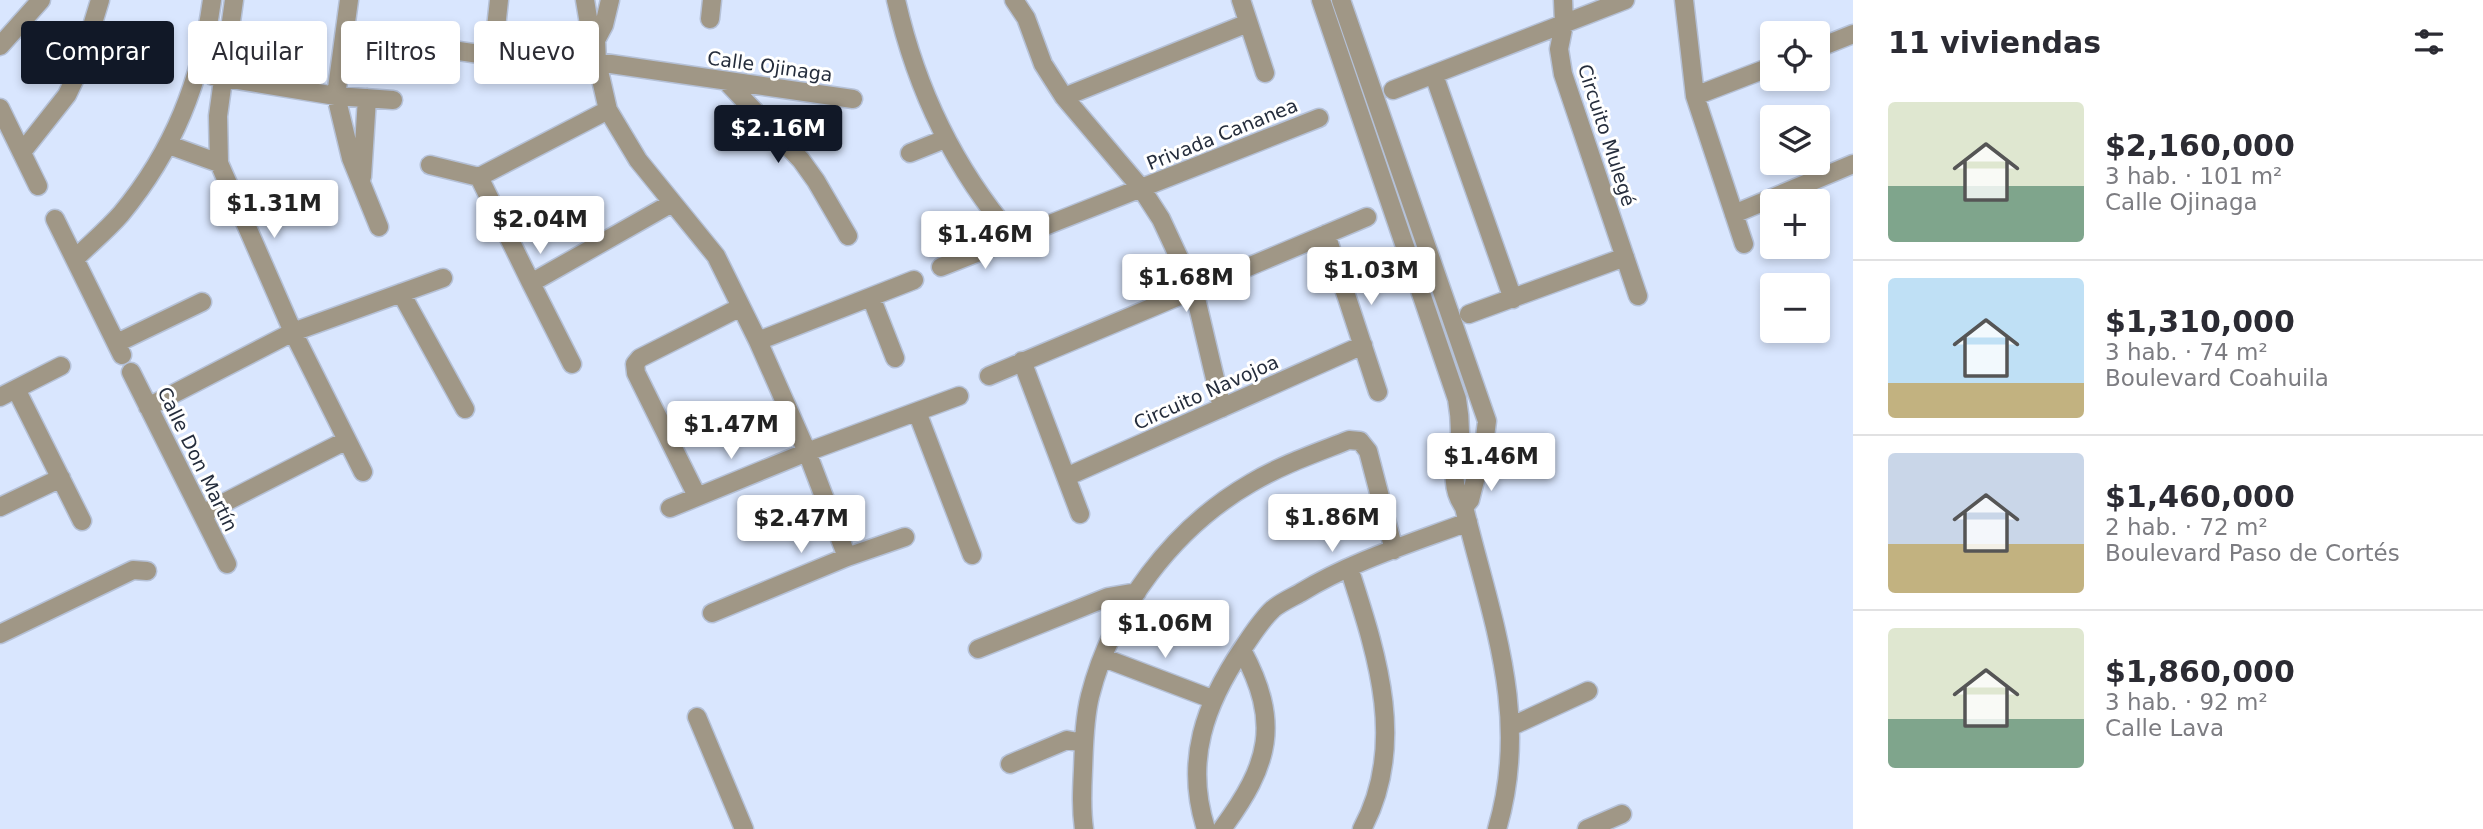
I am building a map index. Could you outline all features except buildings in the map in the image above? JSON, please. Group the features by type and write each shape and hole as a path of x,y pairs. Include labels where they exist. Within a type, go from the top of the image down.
{"street":[{"path":"0,46 41,0"},
{"path":"22,152 54,114 73,83 96,20 100,0"},
{"path":"209,21 212,0"},
{"path":"231,21 234,0"},
{"path":"349,0 336,96 351,158 379,227"},
{"path":"497,21 499,0"},
{"path":"585,0 588,21"},
{"path":"599,34 610,0"},
{"path":"710,19 712,0"},
{"path":"896,0 904,37 945,139 993,213 1014,238"},
{"path":"1014,0 1026,9 1043,64 1064,97 1141,188 1161,219 1194,290 1222,408"},
{"path":"1026,9 1033,0"},
{"path":"1241,0 1265,73"},
{"path":"1321,0 1457,399 1460,433 1454,484 1466,514 1503,656 1511,726 1509,779 1497,829"},
{"path":"1206,829 1197,781 1198,752 1212,699 1242,650 1274,608 1312,585 1394,550 1466,514 1484,446 1487,421 1478,391 1341,0"},
{"name":"Circuito Mulegé","path":"1563,0 1564,24 1559,49 1563,74 1638,296"},
{"path":"1394,90 1626,0"},
{"path":"1684,0 1695,96 1744,244"},
{"path":"1064,97 1248,23"},
{"path":"1830,43 1853,34"},
{"name":"Calle Ojinaga","path":"599,62 853,99"},
{"path":"599,71 608,110 638,160 716,256 758,341 807,452 848,557"},
{"path":"1695,96 1760,71"},
{"path":"1434,75 1513,299"},
{"path":"726,81 801,160 848,236"},
{"path":"75,259 120,214 169,145 194,84"},
{"path":"222,84 218,116 219,163 293,332 363,472"},
{"path":"265,84 336,96 393,100"},
{"path":"361,181 367,98"},
{"path":"0,108 38,186"},
{"path":"1359,115 1380,108"},
{"path":"430,166 480,177 608,110"},
{"name":"Privada Cananea","path":"941,267 1319,118"},
{"path":"910,153 945,139"},
{"path":"169,145 219,163"},
{"path":"1734,214 1853,164"},
{"path":"480,177 572,364"},
{"path":"531,283 672,203"},
{"path":"989,376 1367,217"},
{"path":"55,219 120,349 202,302"},
{"path":"1326,234 1378,393"},
{"path":"1469,314 1625,257"},
{"path":"148,407 293,332 443,278"},
{"path":"758,341 914,279"},
{"path":"401,293 465,409"},
{"path":"871,297 895,358"},
{"path":"697,496 636,373 635,364 640,358 741,307"},
{"name":"Circuito Navojoa","path":"1066,477 1363,345"},
{"path":"1023,362 1080,514"},
{"path":"61,366 8,393 61,478 82,521"},
{"name":"Calle Don Martín","path":"131,372 227,564"},
{"path":"1457,399 1478,391"},
{"path":"670,508 807,452 959,396"},
{"path":"916,412 972,555"},
{"path":"202,514 347,440"},
{"path":"1084,829 1084,743 1090,696 1104,658 1121,618 1156,565 1210,511 1248,484 1269,473 1349,440 1360,441 1368,452 1394,550"},
{"path":"0,507 61,478"},
{"path":"712,613 848,557 905,537"},
{"path":"1349,568 1381,677 1387,719 1385,760 1362,829"},
{"path":"0,634 133,570 146,572"},
{"path":"978,649 1108,597 1137,592"},
{"path":"1222,829 1253,780 1261,759 1267,728 1264,700 1255,674 1242,650"},
{"path":"1104,658 1212,699"},
{"path":"1511,726 1588,691"},
{"path":"697,717 744,829"},
{"path":"1010,764 1067,740 1084,743"},
{"path":"1587,829 1622,814"}]}
